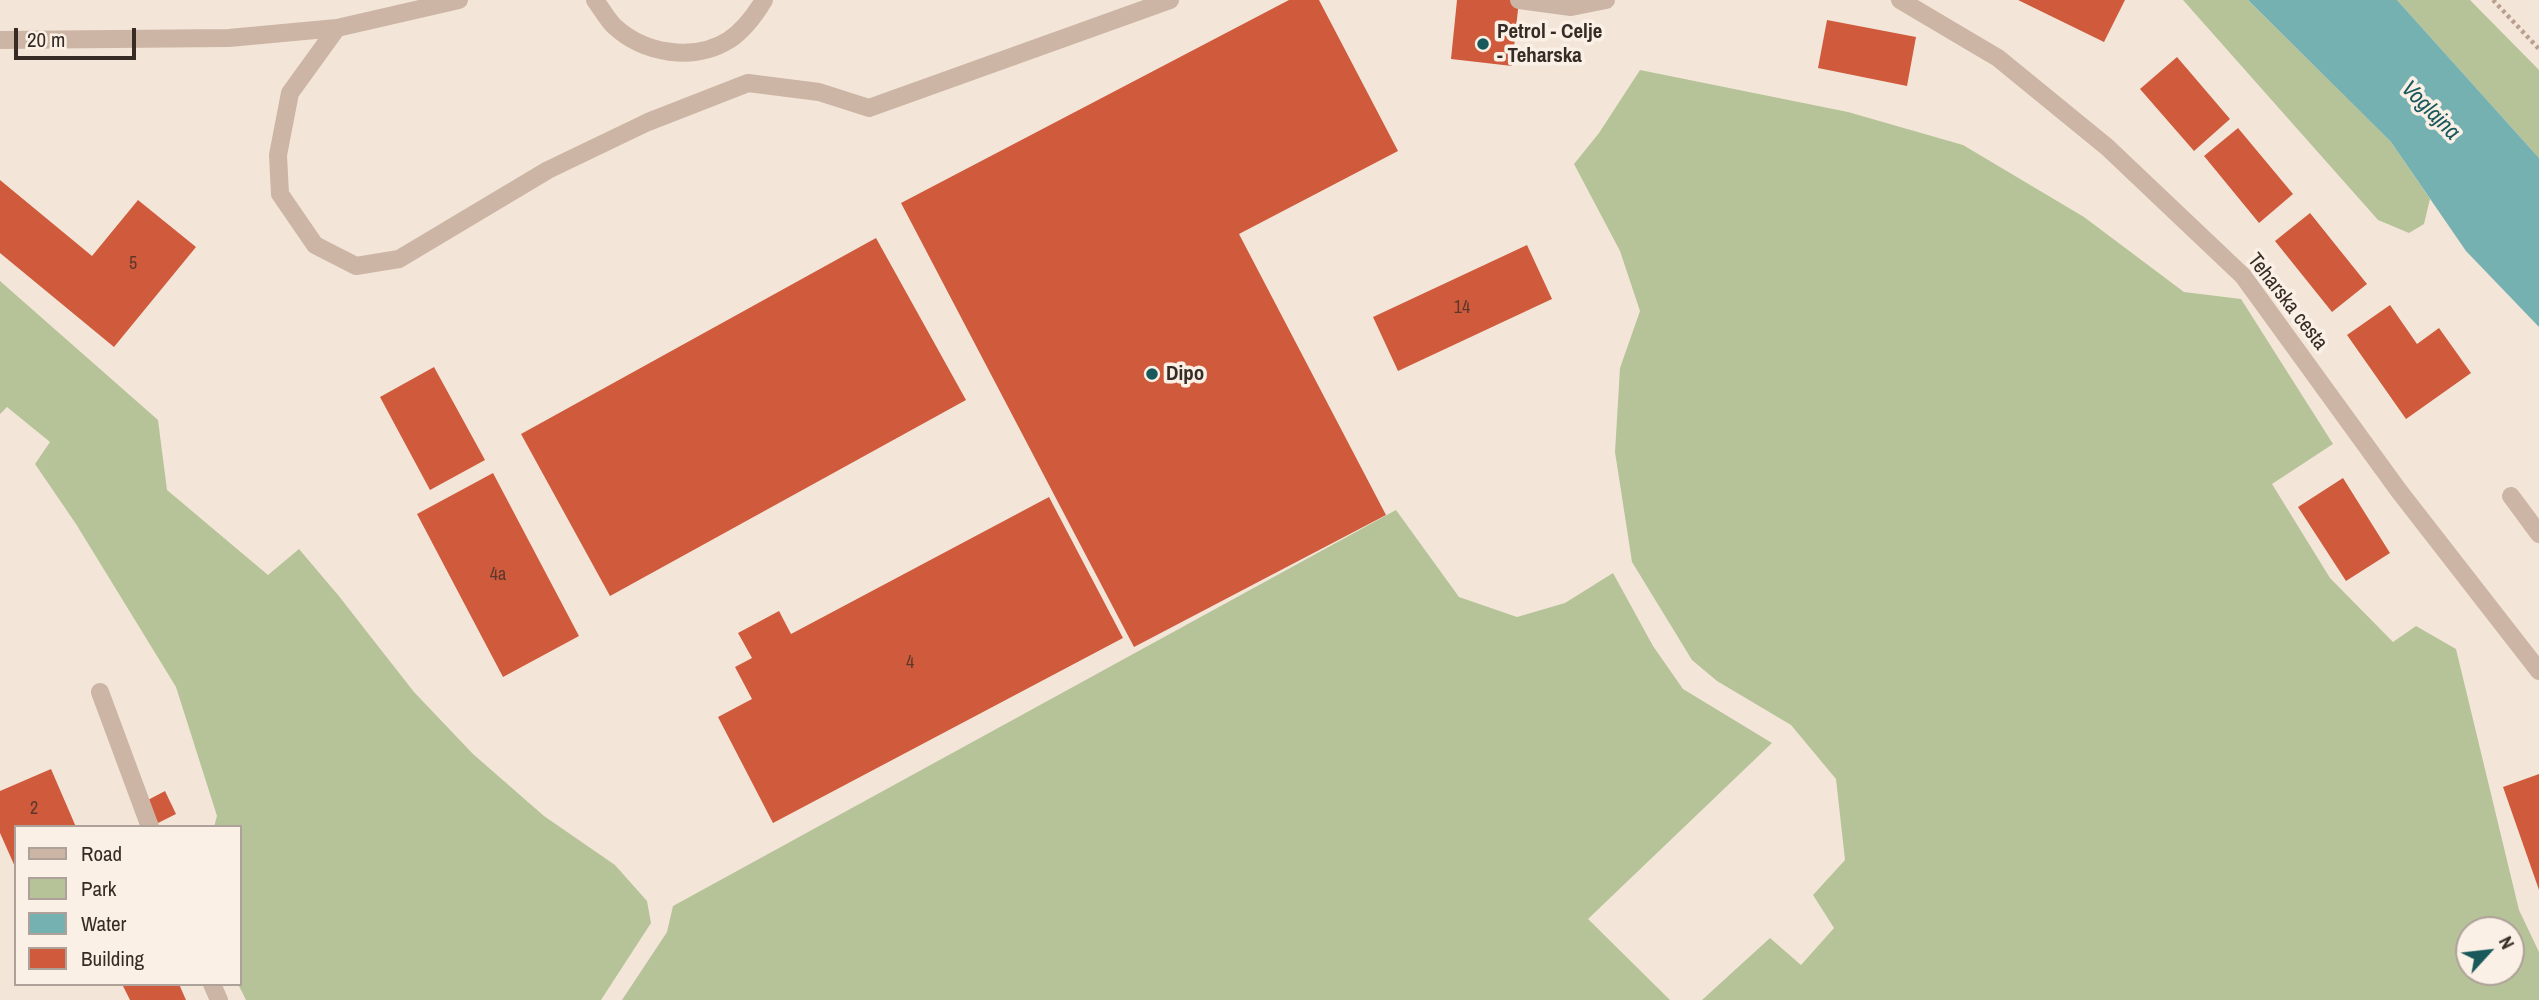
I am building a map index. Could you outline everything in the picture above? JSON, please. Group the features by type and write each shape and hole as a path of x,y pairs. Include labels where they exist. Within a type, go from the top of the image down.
{"street":[{"path":"0,40 229,38 337,28 459,0"},
{"path":"596,0 614,26 638,44 668,53 699,52 728,40 751,20 764,0"},
{"path":"337,28 289,93 278,155 280,194 315,245 356,266 399,259 548,170 648,122 748,83 819,92 869,108 1170,0"},
{"path":"1519,0 1571,7 1606,0"},
{"name":"Teharska cesta","path":"1900,0 1998,58 2107,147 2243,276 2399,491 2533,647 2539,671"},
{"path":"2511,496 2539,534"},
{"path":"100,692 149,825"}],"path":[{"path":"2493,0 2539,49"}],"green space":[{"path":"2183,0 2248,0 2391,142 2430,199 2424,224 2409,233 2378,220"},
{"path":"2397,0 2470,0 2539,70 2539,158"},
{"path":"1640,70 1848,112 1963,145 2084,217 2184,292 2241,299 2333,444 2272,484 2330,578 2393,642 2416,626 2456,649 2522,916 2455,916 2455,986 2525,986 2525,923 2539,952 2539,1000 1702,1000 1770,938 1801,965 1834,928 1813,895 1845,860 1836,779 1791,725 1717,681 1692,660 1632,562 1615,452 1620,368 1640,311 1620,251 1574,164 1599,133"},
{"path":"0,281 158,420 167,490 268,575 299,549 414,692 473,754 544,816 615,865 647,901 651,923 601,1000 246,1000 239,986 242,986 242,825 215,825 217,816 176,687 76,524 35,464 50,442 7,407 0,414"},
{"path":"1396,510 1459,597 1517,617 1565,603 1613,573 1653,646 1683,689 1772,743 1588,919 1670,1000 622,1000 667,932 673,906"}],"water":[{"name":"Voglajna","path":"2248,0 2397,0 2539,158 2539,327 2466,251 2391,142"}],"building":[{"name":"Dipo","path":"1289,0 1319,0 1398,151 1239,234 1386,515 1134,647 901,203"},
{"path":"1457,0 1519,0 1512,66 1451,59"},
{"path":"2018,0 2125,0 2104,42"},
{"path":"1827,20 1916,37 1907,86 1818,68"},
{"path":"2177,57 2230,119 2194,151 2140,89"},
{"path":"2238,128 2293,194 2259,223 2204,156"},
{"path":"0,180 92,256 138,200 196,247 114,347 0,253"},
{"path":"2310,213 2367,284 2332,312 2275,241"},
{"path":"876,238 966,400 610,596 521,434"},
{"path":"1527,245 1552,299 1398,371 1373,317"},
{"path":"2390,305 2417,344 2439,328 2471,373 2406,419 2347,335"},
{"path":"434,367 485,460 430,490 380,397"},
{"path":"493,473 579,636 503,677 417,514"},
{"path":"2343,478 2390,553 2346,581 2298,507"},
{"path":"1049,497 1123,638 773,823 718,717 752,699 735,667 752,658 738,633 779,611 791,634"},
{"path":"51,769 75,825 14,825 14,864 0,833 0,791"},
{"path":"2539,774 2539,890 2503,787"},
{"path":"165,791 176,814 158,823 146,801"},
{"path":"123,986 180,986 186,1000 130,1000"}],"place":[{"name":"Petrol - Celje - Teharska","path":"1483,44"},
{"name":"Dipo","path":"1152,374"}]}
